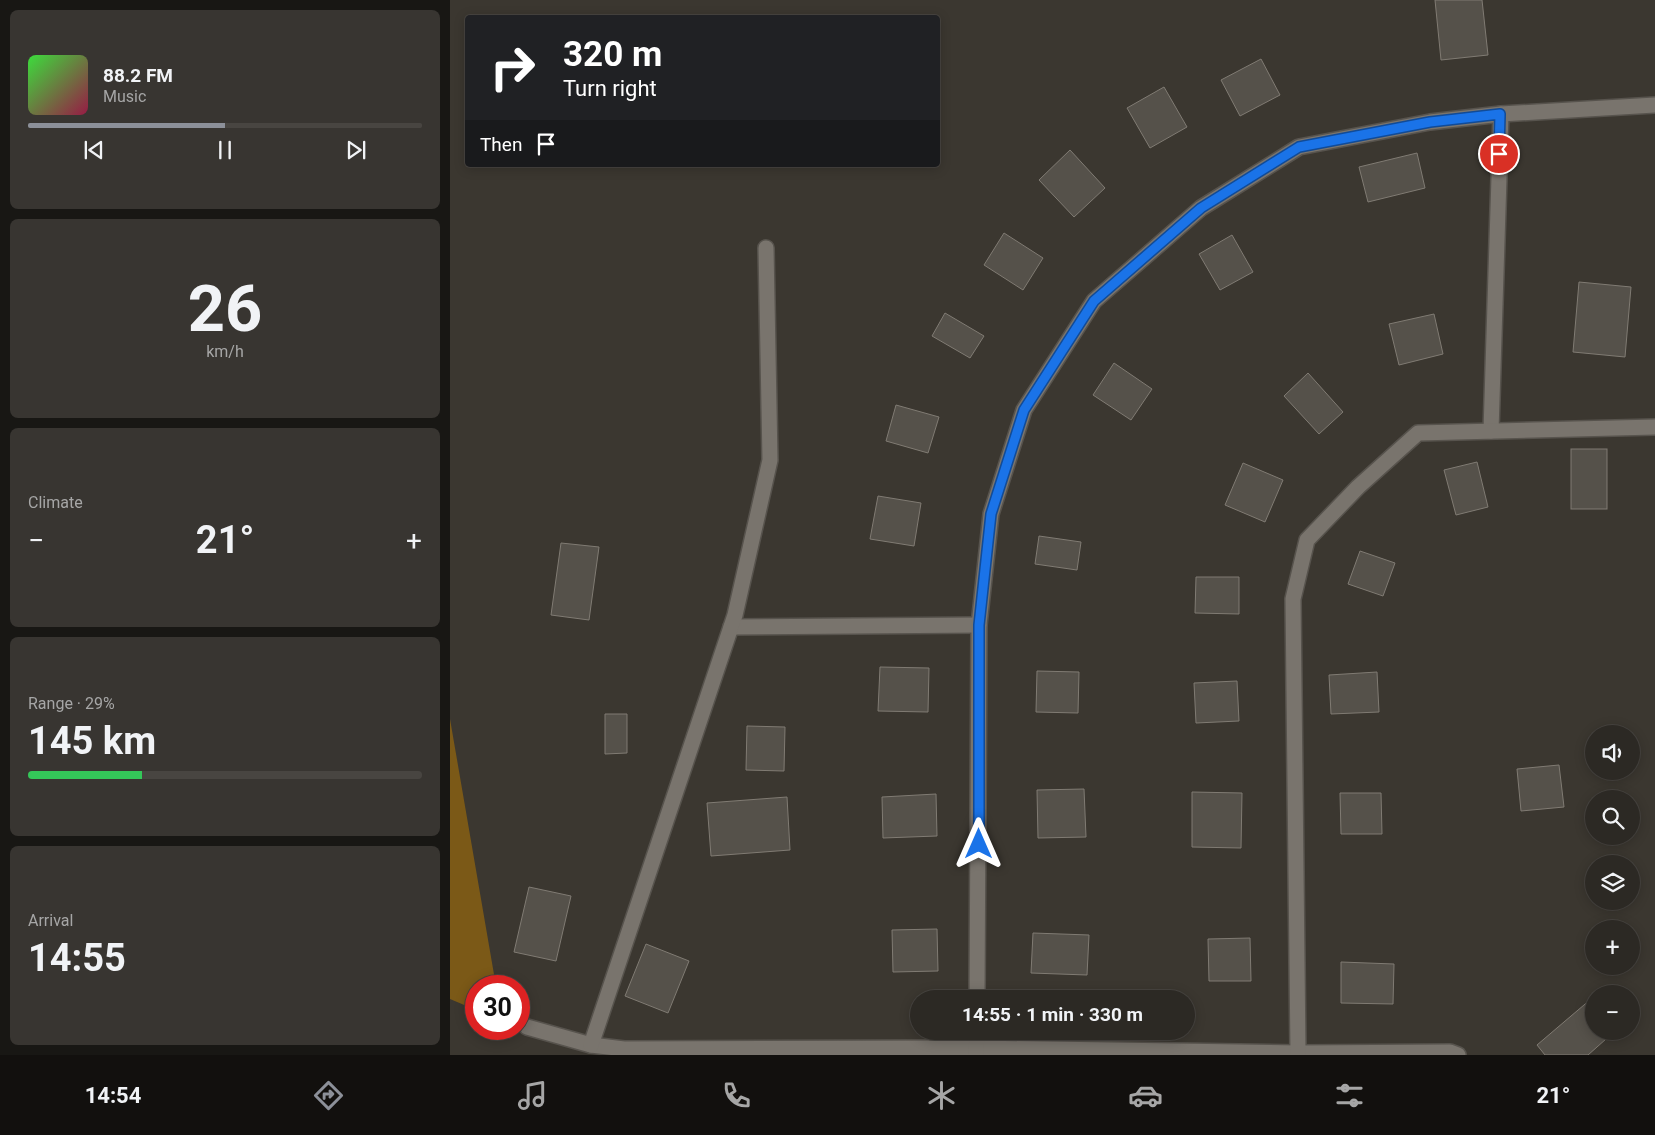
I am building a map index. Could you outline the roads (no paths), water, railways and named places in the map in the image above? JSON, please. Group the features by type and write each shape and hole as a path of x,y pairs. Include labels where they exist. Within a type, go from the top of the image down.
{"street":[{"path":"977,990 979,625 991,514 1024,410 1094,301 1201,208 1299,147 1430,122 1500,114 1655,105"},
{"path":"1491,431 1500,114"},
{"path":"591,1045 730,627 770,460 766,248"},
{"path":"1298,1054 1293,599 1307,540 1358,487 1418,433 1655,427"},
{"path":"730,627 979,625"},
{"path":"530,1028 591,1045 624,1050 1298,1054 1450,1052 1458,1055"}]}
